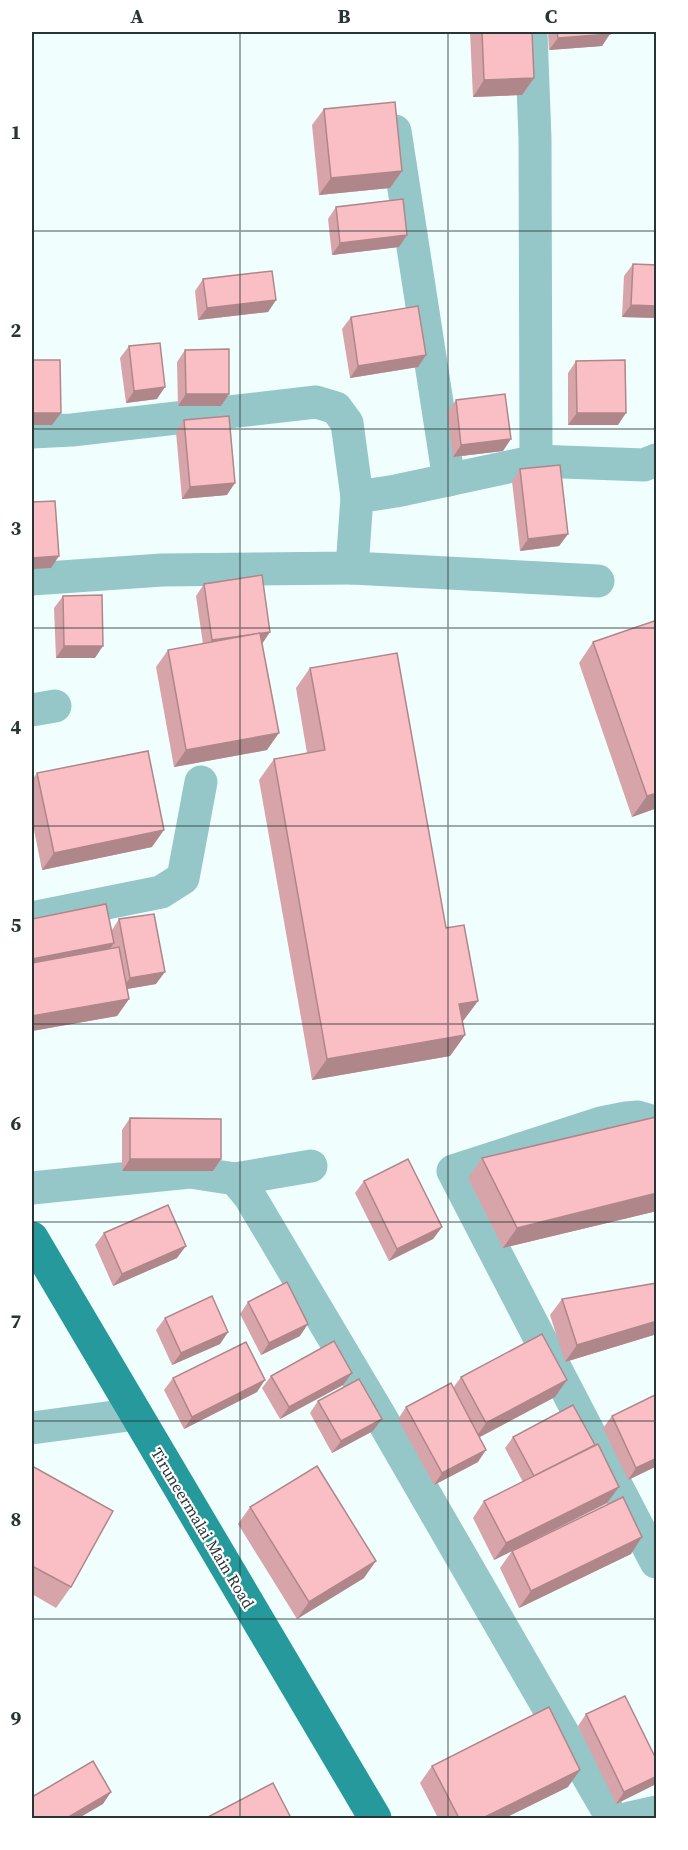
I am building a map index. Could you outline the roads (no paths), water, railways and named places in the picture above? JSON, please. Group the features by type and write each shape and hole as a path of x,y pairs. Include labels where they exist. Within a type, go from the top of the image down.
{"main road":[{"name":"Tiruneermalai Main Road","path":"32,1238 375,1818"}],"street":[{"path":"531,32 535,138 537,461"},
{"path":"395,131 448,480"},
{"path":"32,432 72,430 316,402 336,408 346,423 357,497 352,568"},
{"path":"357,497 537,461 644,465 657,460"},
{"path":"32,579 162,570 352,568 598,582"},
{"path":"32,918 162,892 183,878 201,782"},
{"path":"657,1144 648,1120 638,1117 626,1118 601,1123 453,1171 657,1562"},
{"path":"32,1188 190,1172 235,1179 311,1166"},
{"path":"235,1179 250,1197 380,1416 612,1818"},
{"path":"32,1428 136,1414"},
{"path":"629,1818 657,1812"}]}
